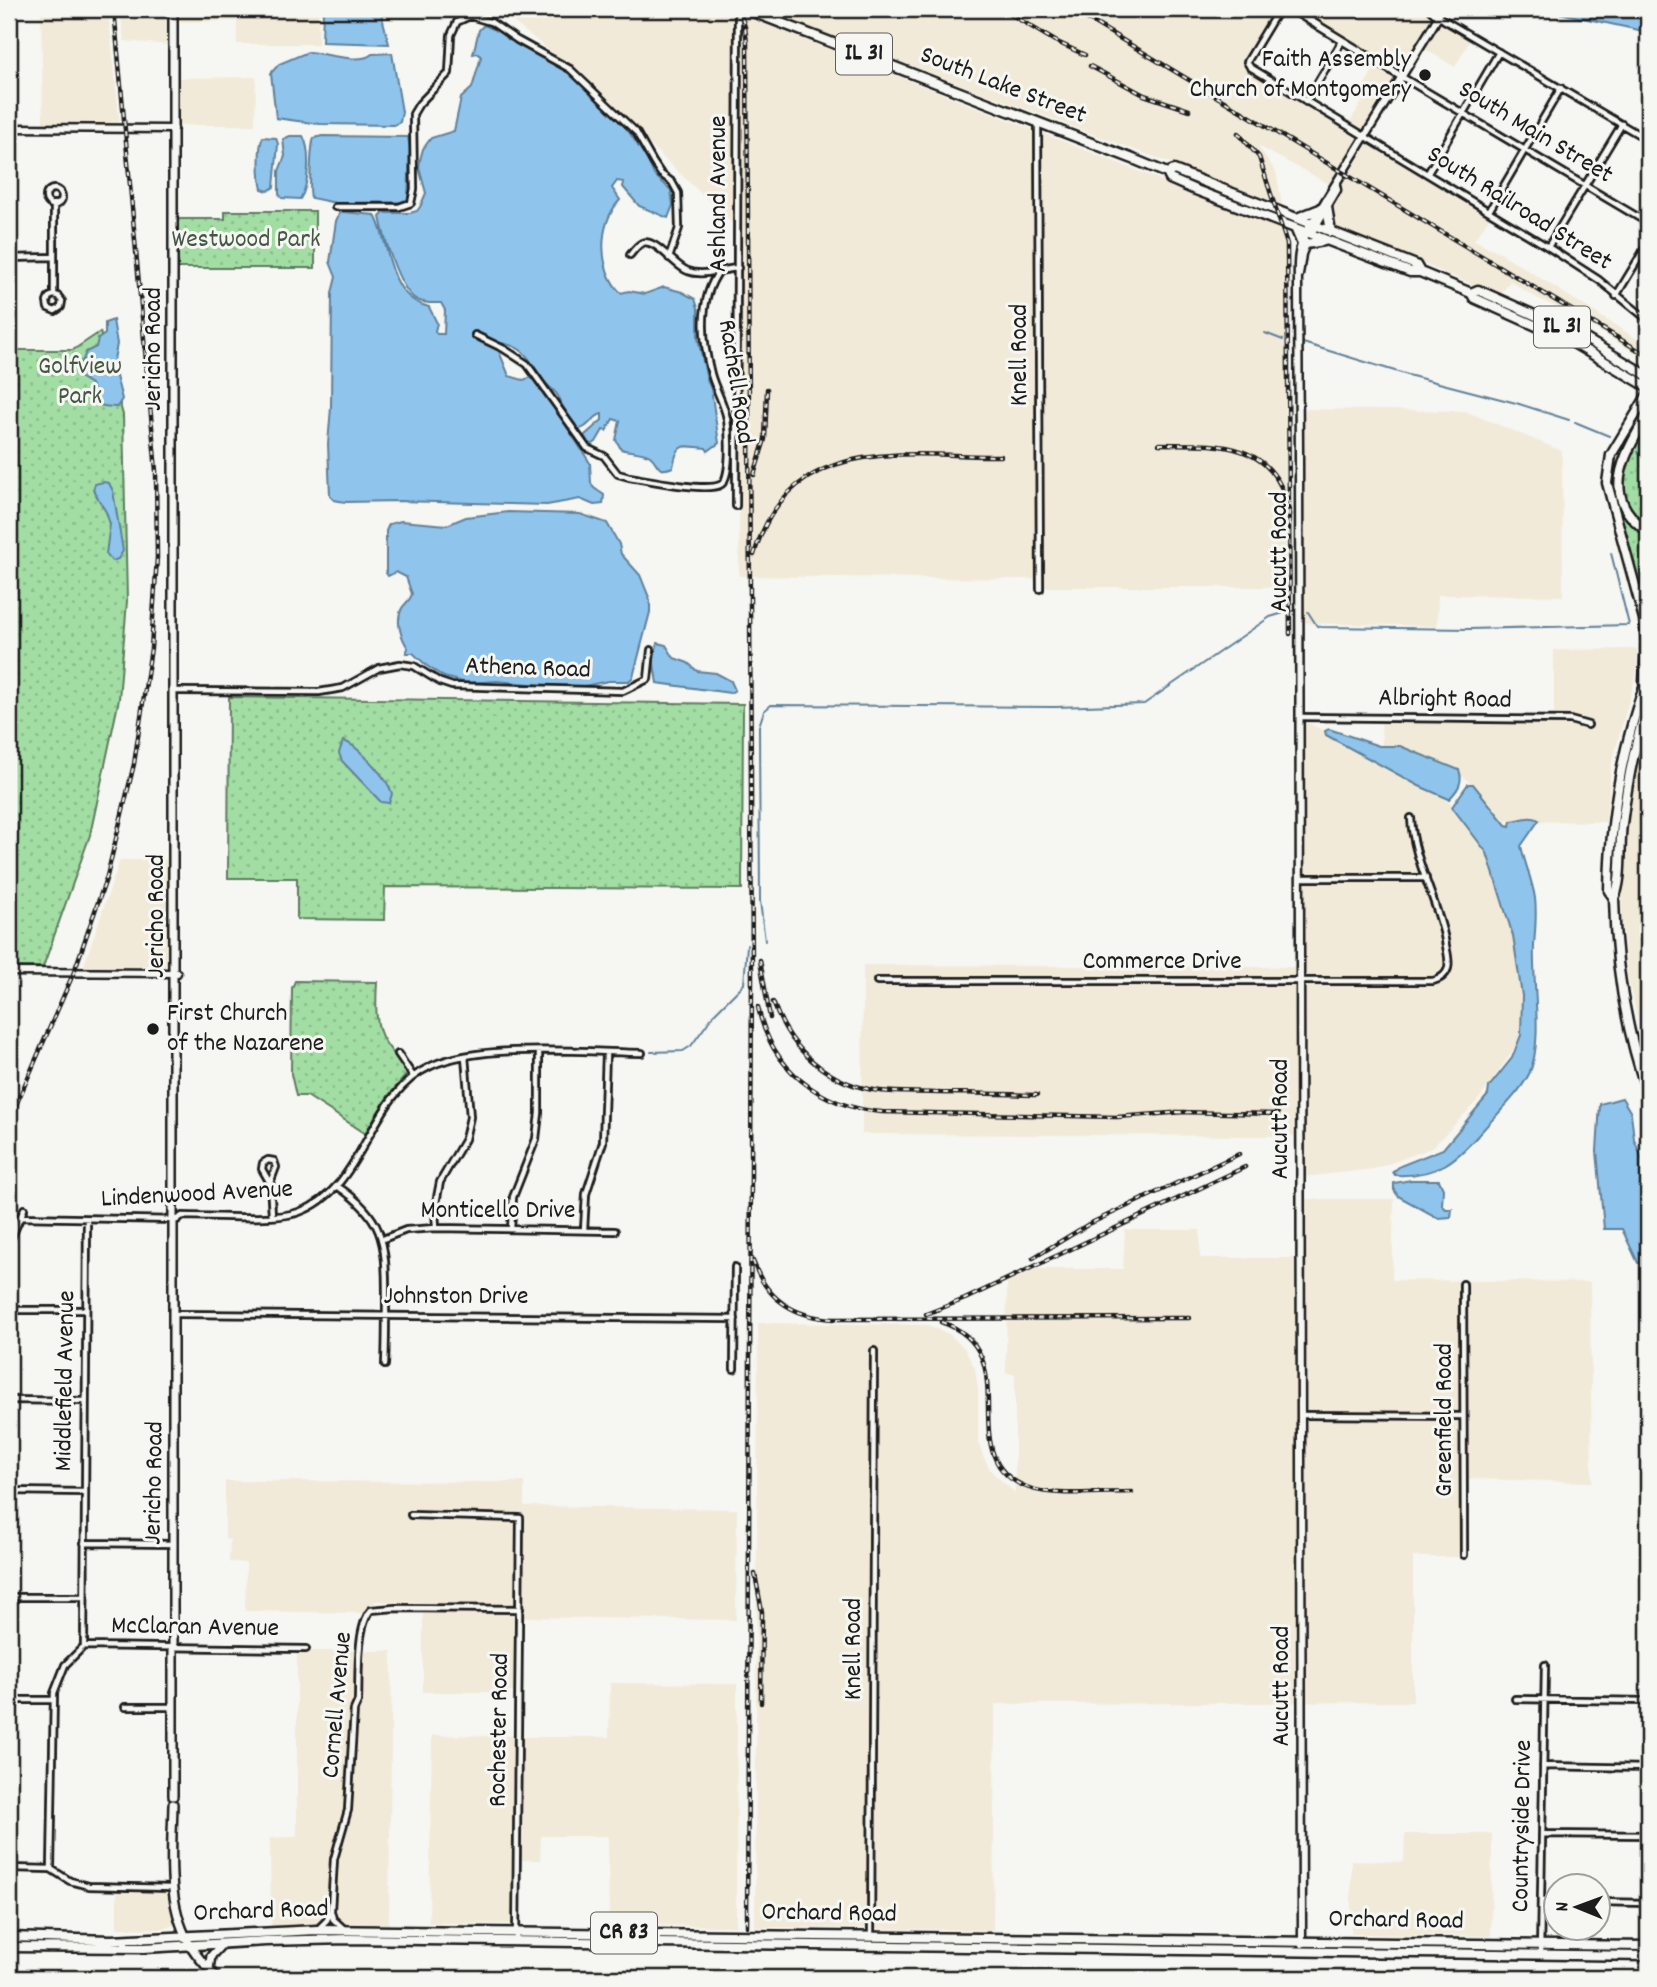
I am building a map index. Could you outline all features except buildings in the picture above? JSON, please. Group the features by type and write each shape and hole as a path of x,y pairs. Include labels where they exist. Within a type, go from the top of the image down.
{"main road":[{"name":"Jericho Road","path":"173,9 177,1314 172,1888 176,1910 190,1945 217,1978"},
{"name":"South Lake Street","path":"745,9 1167,173 1170,179 1327,241 1410,272 1420,272 1471,293 1474,298 1568,340 1648,387"},
{"name":"South Lake Street","path":"1167,173 1174,170 1416,265 1420,272"},
{"path":"1296,218 1324,208 1331,232"},
{"path":"1295,228 1303,243 1327,241"},
{"name":"South Lake Street","path":"1471,293 1478,290 1560,326 1648,376"},
{"path":"1643,689 1646,642 1644,619 1607,483 1611,455 1648,394"},
{"path":"1648,414 1625,454 1619,483 1623,503 1633,518 1648,531"},
{"path":"1614,898 1609,891 1609,881 1615,811 1625,755 1648,676"},
{"path":"1648,703 1627,790 1620,837 1618,890 1614,898 1617,955 1624,1003 1648,1094"},
{"name":"Orchard Road","path":"9,1937 111,1940 346,1930 1302,1940 1648,1956"},
{"name":"Orchard Road","path":"9,1947 91,1949 342,1940 1302,1951 1648,1946"},
{"path":"209,1969 211,1956 222,1944"}],"street":[{"name":"Ashland Avenue","path":"736,506 738,9"},
{"name":"South Railroad Street","path":"1279,9 1247,62 1251,67 1548,247 1599,280 1648,320"},
{"path":"1291,9 1402,77"},
{"path":"1430,9 1648,140"},
{"path":"1438,16 1441,9"},
{"name":"Aucutt Road","path":"1302,1951 1298,277 1303,243 1308,233 1324,208 1333,187 1356,159 1355,155 1438,16"},
{"path":"335,207 399,207 411,203 415,178 413,114 449,73 451,35 457,22 464,17 475,17 491,22 517,40 570,69 629,123 661,174 672,182 678,194 678,228 670,258"},
{"path":"1306,102 1342,41"},
{"path":"1429,173 1499,52"},
{"name":"South Main Street","path":"1402,77 1648,223"},
{"path":"1489,211 1561,88"},
{"name":"Knell Road","path":"1038,122 1040,589"},
{"path":"1548,247 1622,124"},
{"path":"9,128 174,129"},
{"path":"54,204 54,295"},
{"path":"630,255 644,242 652,243 690,272 738,268"},
{"path":"1616,296 1648,243"},
{"path":"9,258 54,257"},
{"name":"Rachell Road","path":"475,335 527,364 583,444 604,456 618,474 716,486 723,484 728,475 728,428 711,373 704,320 707,295 720,270"},
{"name":"Athena Road","path":"177,691 318,692 343,688 379,667 400,664 414,666 452,686 623,691 648,679 651,650"},
{"name":"Albright Road","path":"1300,717 1570,720 1588,725"},
{"path":"1299,878 1426,878 1412,837 1411,818"},
{"name":"Commerce Drive","path":"877,981 1433,981 1441,979 1445,974 1448,954 1441,922 1426,878"},
{"path":"9,972 177,973"},
{"path":"511,1229 513,1197 536,1139 539,1113 539,1052"},
{"name":"Lindenwood Avenue","path":"20,1217 177,1220 182,1216 296,1213 311,1206 337,1186 389,1100 413,1076 439,1062 465,1056 539,1052 642,1053"},
{"path":"584,1230 586,1194 603,1142 606,1053"},
{"path":"398,1054 413,1076"},
{"path":"436,1228 435,1208 440,1182 465,1139 470,1117 465,1056"},
{"path":"270,1183 262,1169 262,1163 268,1160 276,1164 270,1183 272,1215"},
{"path":"337,1186 365,1209 383,1239 386,1259 386,1366"},
{"path":"9,1243 24,1209"},
{"name":"Middlefield Avenue","path":"84,1646 87,1219"},
{"name":"Monticello Drive","path":"383,1239 406,1230 436,1228 615,1231"},
{"path":"734,1369 735,1267"},
{"name":"Greenfield Road","path":"1463,1284 1464,1555"},
{"path":"9,1310 85,1310"},
{"name":"Johnston Drive","path":"177,1314 735,1319"},
{"name":"Knell Road","path":"871,1946 874,1352"},
{"path":"9,1400 85,1401"},
{"path":"1300,1415 1463,1416"},
{"path":"9,1491 84,1492"},
{"name":"Rochester Road","path":"411,1515 520,1518 516,1942"},
{"path":"84,1543 175,1544"},
{"path":"9,1597 83,1597"},
{"name":"Cornell Avenue","path":"331,1910 334,1859 349,1808 354,1710 358,1701 362,1629 366,1616 371,1610 395,1608 520,1609"},
{"path":"51,1870 53,1700 65,1665 84,1646"},
{"name":"McClaran Avenue","path":"84,1646 306,1649"},
{"name":"Countryside Drive","path":"1540,1949 1545,1665"},
{"path":"1515,1699 1648,1701"},
{"path":"9,1700 53,1700"},
{"path":"125,1707 174,1707"},
{"path":"1543,1766 1648,1768"},
{"path":"1542,1834 1648,1835"},
{"path":"9,1868 51,1870 71,1881 89,1885 172,1888"},
{"path":"1612,1902 1648,1903"},
{"path":"317,1930 327,1920 331,1910"},
{"path":"331,1910 333,1919 346,1930"}],"shaded area":[{"path":"41,9 108,9 120,125 43,123"},
{"path":"120,9 171,9 171,45 124,41"},
{"path":"177,9 319,9 318,44 237,44 237,21 177,22"},
{"path":"492,9 723,9 734,13 736,227 557,56"},
{"path":"774,9 1275,9 1242,67 1360,139 1331,185 1258,146 1276,172 1282,205 797,23"},
{"path":"1320,9 1424,9 1431,16 1430,23 1399,70 1314,19"},
{"path":"741,14 1285,229 1286,587 1044,587 1035,586 1035,579 739,576"},
{"path":"1442,22 1470,40 1455,67 1425,49"},
{"path":"1375,67 1393,77 1395,81 1365,130 1360,131 1349,123 1364,99 1359,95"},
{"path":"256,77 255,125 178,125 178,78"},
{"path":"1370,141 1491,216 1474,240 1499,252 1648,346 1648,361 1573,315 1533,296 1510,281 1500,296 1337,228 1331,223 1330,210 1340,187"},
{"path":"1302,409 1465,411 1562,451 1563,596 1438,595 1437,626 1303,623"},
{"path":"1637,649 1637,671 1611,766 1606,822 1505,821 1465,778 1406,749 1382,746 1381,721 1554,722 1554,650"},
{"path":"1302,720 1376,756 1444,796 1489,846 1525,982 1521,1039 1479,1099 1432,1148 1374,1169 1303,1177"},
{"path":"1648,733 1648,1061 1628,980 1622,921 1622,880 1626,830 1635,776"},
{"path":"120,860 175,860 173,966 83,968"},
{"path":"863,965 1295,967 1294,1136 862,1134"},
{"path":"1295,1199 1394,1199 1392,1280 1590,1282 1592,1482 1468,1479 1468,1557 1413,1557 1413,1702 995,1704 993,1930 755,1927 758,1323 928,1325 949,1334 964,1348 975,1368 978,1389 978,1442 984,1458 991,1471 1015,1493 1015,1374 1006,1373 1007,1283 1035,1269 1123,1269 1125,1230 1200,1230 1200,1258 1295,1258"},
{"path":"225,1481 524,1482 524,1506 737,1509 736,1620 522,1617 522,1605 376,1601 362,1613 245,1611 246,1563 229,1562 230,1540 225,1539"},
{"path":"423,1611 518,1611 518,1692 423,1692"},
{"path":"297,1651 392,1651 389,1924 316,1923 271,1927 270,1838 297,1837"},
{"path":"610,1683 737,1684 736,1926 609,1925 608,1836 541,1836 540,1860 522,1860 523,1737 609,1737"},
{"path":"432,1735 514,1736 511,1924 429,1923"},
{"path":"1405,1834 1492,1834 1491,1936 1351,1934 1351,1860 1404,1862"},
{"path":"117,1883 167,1884 168,1903 175,1925 160,1929 117,1928"}],"green space":[{"name":"Westwood Park","path":"225,211 315,211 315,268 178,268 178,219 225,219"},
{"name":"Golfview Park","path":"100,332 123,415 127,601 119,699 90,835 43,967 9,967 9,415 13,415 13,350 73,350"},
{"path":"1648,424 1648,527 1635,515 1627,502 1624,477 1633,451"},
{"path":"1620,506 1627,516 1648,534 1648,630 1615,508"},
{"path":"229,697 743,704 742,889 385,887 384,920 297,919 297,878 228,878"},
{"path":"295,981 377,982 376,1013 381,1036 407,1074 388,1096 365,1133 307,1096 296,1096 291,1074 292,988"}],"water":[{"path":"323,9 380,9 389,44 322,42"},
{"path":"1541,9 1648,9 1648,32"},
{"path":"484,25 573,74 621,120 647,159 654,175 671,190 673,205 668,218 639,206 623,187 624,182 617,181 612,188 620,200 612,210 604,234 605,260 613,284 621,293 629,291 645,294 664,287 695,299 698,308 698,338 711,389 719,443 708,451 706,448 682,447 673,467 664,469 658,467 647,454 621,449 616,440 620,421 613,419 606,431 603,430 591,445 584,436 602,420 602,414 577,429 557,394 522,351 500,343 498,349 509,376 523,380 533,377 553,405 590,463 591,483 604,495 603,504 594,505 580,499 547,505 334,500 330,496 328,444 332,293 336,277 330,262 336,221 343,212 375,215 398,282 405,293 429,307 437,323 435,331 437,334 444,334 445,310 441,303 420,301 408,292 392,260 380,217 384,213 410,213 420,207 426,193 419,168 423,149 431,138 454,131 461,98 472,88 481,57 478,53 473,54 479,30"},
{"path":"308,52 351,58 392,53 402,112 400,122 394,125 320,124 276,118 271,73 279,64"},
{"path":"303,136 306,142 307,177 300,199 282,198 279,194 279,171 285,156 283,139"},
{"path":"263,137 276,138 278,144 274,187 268,191 262,189 260,177"},
{"path":"408,137 408,199 401,202 336,203 311,198 313,142 314,138"},
{"path":"113,320 117,344 113,365 122,399 117,407 97,403 91,384 76,375 75,368 82,362 86,352 96,347 98,339 105,334 105,323"},
{"path":"109,483 113,491 123,551 118,559 112,561 106,554 110,524 93,490 95,484"},
{"path":"508,512 580,514 607,523 619,544 621,554 640,575 650,600 650,612 633,677 629,681 609,681 573,688 497,681 466,683 444,677 413,653 406,653 408,648 401,634 399,618 402,608 412,594 406,577 396,572 388,576 386,573 386,531 389,524 401,521 447,525 466,517"},
{"path":"658,643 666,645 674,658 688,663 697,671 716,673 731,681 735,690 730,693 657,683 653,658"},
{"path":"1329,729 1379,746 1400,746 1459,770 1459,786 1449,799 1419,786 1326,735 1325,731"},
{"path":"343,741 364,755 379,772 392,794 389,803 381,802 342,761 339,753"},
{"path":"1468,784 1473,784 1506,825 1510,826 1511,821 1525,818 1539,820 1521,846 1536,904 1536,1045 1525,1081 1473,1142 1454,1159 1434,1170 1395,1175 1393,1172 1400,1166 1443,1149 1488,1095 1489,1087 1512,1058 1521,1035 1522,996 1513,936 1487,853 1452,807"},
{"path":"1622,1098 1631,1113 1634,1139 1648,1174 1648,1262 1638,1263 1622,1229 1604,1229 1597,1151 1600,1104"},
{"path":"1439,1180 1443,1189 1442,1205 1446,1209 1452,1209 1451,1217 1438,1218 1398,1196 1394,1183"}],"waterway":[{"path":"1265,333 1283,340"},
{"path":"1303,343 1569,420"},
{"path":"1575,422 1609,436"},
{"path":"1638,452 1648,459"},
{"path":"1639,506 1648,503"},
{"path":"1646,514 1648,505"},
{"path":"1308,612 1317,626 1321,627 1469,629 1629,625 1611,553"},
{"path":"765,941 760,901 759,726 764,711 771,705 1056,707 1144,704 1270,617 1287,612"},
{"path":"651,1052 683,1051 691,1046 715,1013 744,984 747,945"}],"railway":[{"path":"9,1121 74,972 107,876 134,764 151,648 157,557 156,471 114,9"},
{"path":"739,9 747,43 752,977 747,1926"},
{"path":"1002,9 1055,41 1085,55"},
{"path":"1071,9 1648,356"},
{"path":"1090,66 1144,95 1189,110"},
{"path":"1238,133 1259,157 1287,244 1290,634"},
{"path":"754,475 765,439 767,389"},
{"path":"1159,444 1217,446 1251,455 1265,465 1277,479 1286,499"},
{"path":"754,555 771,516 794,488 822,470 854,460 889,455 1001,456"},
{"path":"760,960 770,1018"},
{"path":"773,1002 780,1019 801,1050 828,1073 861,1087 895,1092 1037,1095"},
{"path":"758,1007 774,1049 787,1066 819,1093 859,1109 882,1112 1117,1117 1185,1112"},
{"path":"1176,1112 1278,1114"},
{"path":"1033,1258 1089,1224 1239,1154"},
{"path":"926,1314 965,1299 1245,1167"},
{"path":"753,1261 766,1286 783,1303 806,1314 833,1319 1189,1318"},
{"path":"941,1322 967,1337 981,1357 987,1380 989,1431 993,1454 1005,1474 1039,1491 1132,1492"},
{"path":"755,1574 762,1612 761,1703"}],"place":[{"name":"Faith Assembly Church of Montgomery","path":"1425,75"},
{"name":"First Church of the Nazarene","path":"153,1029"}]}
